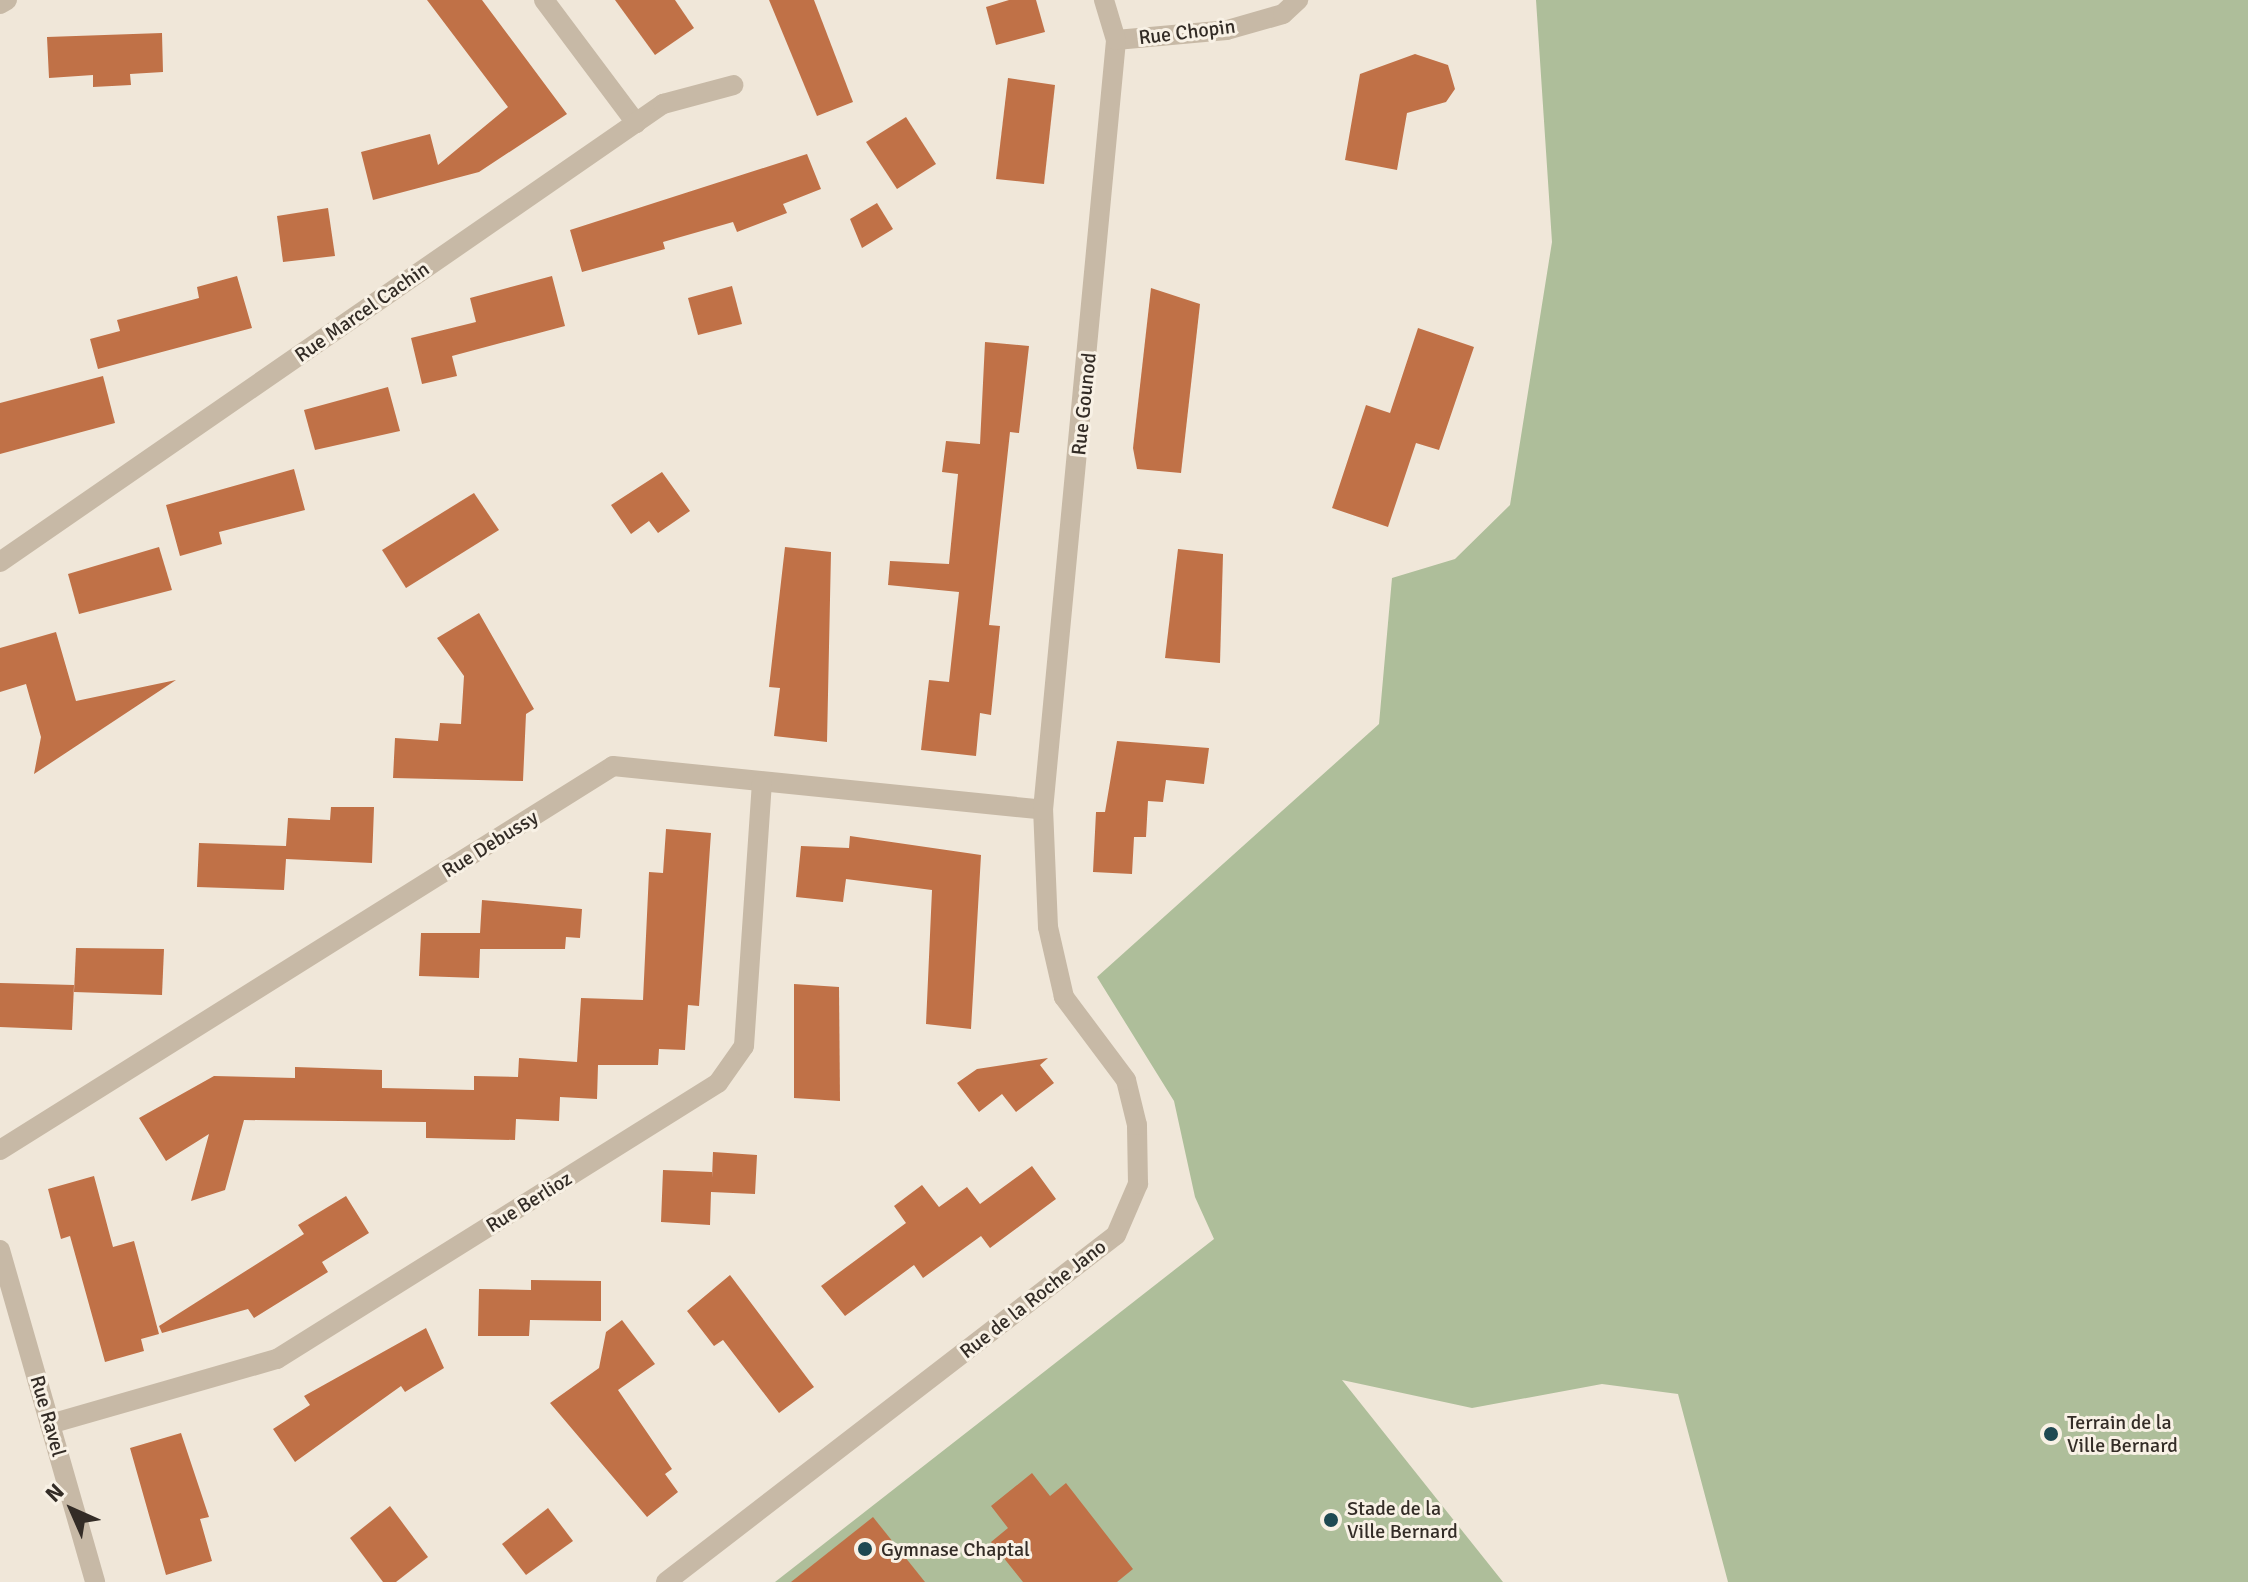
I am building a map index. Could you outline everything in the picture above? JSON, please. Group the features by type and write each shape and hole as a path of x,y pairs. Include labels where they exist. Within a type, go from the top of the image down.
{"street":[{"path":"0,4 7,0"},
{"path":"544,0 636,123"},
{"name":"Rue Gounod","path":"1043,810 1116,40 1104,0"},
{"name":"Rue Chopin","path":"1116,40 1227,30 1283,14 1298,0"},
{"name":"Rue Marcel Cachin","path":"0,562 663,104 734,85"},
{"name":"Rue Debussy","path":"0,1150 613,766 1043,810"},
{"name":"Rue Berlioz","path":"50,1424 277,1359 718,1083 744,1046 762,783"},
{"name":"Rue de la Roche Jano","path":"666,1582 1116,1235 1138,1184 1137,1125 1126,1080 1064,997 1048,927 1043,810"},
{"name":"Rue Ravel","path":"0,1250 95,1582"}],"green space":[{"path":"1536,0 2248,0 2248,1582 1728,1582 1678,1394 1602,1384 1472,1408 1342,1380 1503,1582 775,1582 1214,1239 1195,1197 1174,1101 1097,977 1379,724 1392,578 1455,559 1510,505 1552,242"}],"building":[{"path":"427,0 482,0 567,114 479,172 373,200 361,152 430,134 438,165 508,107"},
{"path":"615,0 675,0 694,28 655,55"},
{"path":"769,0 814,0 853,102 817,116"},
{"path":"1009,0 1036,0 1045,32 996,45 986,7"},
{"path":"162,33 163,72 130,74 131,85 93,87 93,75 49,78 47,37"},
{"path":"1415,54 1448,65 1455,89 1446,102 1407,113 1397,170 1345,160 1360,74"},
{"path":"1008,78 1055,85 1044,184 996,179"},
{"path":"906,117 936,164 897,189 866,142"},
{"path":"807,154 821,189 783,204 787,213 737,232 733,222 663,242 665,249 582,272 570,230"},
{"path":"877,203 893,229 862,248 850,219"},
{"path":"328,208 335,256 283,262 277,216"},
{"path":"237,276 252,328 98,369 90,339 120,331 117,320 199,298 197,287"},
{"path":"552,276 565,326 452,356 457,376 422,384 411,338 476,322 470,298"},
{"path":"732,286 742,324 698,335 688,298"},
{"path":"1151,288 1200,304 1181,473 1137,469 1133,448"},
{"path":"1418,328 1474,347 1439,450 1416,443 1388,527 1332,508 1366,405 1390,413"},
{"path":"985,342 1029,346 1019,433 1010,432 989,625 1000,626 991,715 980,713 976,756 921,750 929,680 949,682 959,592 888,585 890,561 949,564 958,474 942,472 946,441 980,444"},
{"path":"103,376 115,423 0,454 0,403"},
{"path":"388,387 400,431 315,450 304,410"},
{"path":"294,469 305,510 219,532 222,544 180,556 166,505"},
{"path":"662,472 690,511 658,533 649,521 631,534 611,505"},
{"path":"474,493 499,530 406,588 382,550"},
{"path":"159,547 172,590 79,614 68,574"},
{"path":"785,547 831,552 827,742 774,736 780,688 769,687"},
{"path":"1178,549 1223,554 1220,663 1165,658"},
{"path":"479,613 534,709 526,714 523,781 393,778 395,738 438,741 440,723 461,724 464,676 437,638"},
{"path":"56,632 76,701 176,680 34,774 41,737 26,684 0,692 0,648"},
{"path":"1117,741 1209,748 1204,784 1166,780 1163,802 1148,801 1146,837 1134,837 1132,874 1093,872 1096,812 1105,812"},
{"path":"331,807 374,807 372,863 286,859 284,890 197,887 199,843 286,846 288,818 330,820"},
{"path":"666,829 711,833 699,1006 688,1005 685,1050 659,1049 658,1065 598,1065 597,1099 560,1097 559,1121 516,1119 515,1140 426,1138 426,1122 244,1120 225,1190 191,1201 209,1134 166,1161 139,1118 214,1076 295,1078 295,1067 382,1070 382,1088 474,1090 474,1076 518,1077 519,1058 577,1062 581,998 643,1000 649,872 663,873"},
{"path":"850,836 981,855 971,1029 926,1024 932,890 846,879 843,902 796,897 801,846 849,848"},
{"path":"482,900 582,909 580,938 566,937 565,949 480,949 479,978 419,976 421,933 480,933"},
{"path":"76,948 164,949 162,995 74,992"},
{"path":"0,983 74,985 72,1030 0,1027"},
{"path":"794,984 839,987 840,1101 794,1098"},
{"path":"1048,1058 1040,1065 1054,1083 1016,1112 1002,1094 979,1112 957,1083 977,1069"},
{"path":"713,1152 757,1155 755,1194 711,1192 710,1225 661,1222 663,1170 712,1172 712,1178"},
{"path":"1032,1166 1056,1199 990,1248 981,1236 923,1278 914,1265 845,1316 821,1286 906,1223 894,1206 922,1185 939,1207 967,1187 980,1204"},
{"path":"94,1176 113,1247 134,1241 159,1334 141,1339 144,1351 105,1362 70,1236 61,1239 48,1189"},
{"path":"346,1196 369,1233 322,1262 328,1272 254,1318 248,1309 162,1333 159,1326 304,1234 298,1225"},
{"path":"730,1275 814,1387 779,1413 723,1340 714,1346 687,1311"},
{"path":"531,1280 601,1281 601,1321 530,1320 529,1336 478,1336 479,1289 531,1290"},
{"path":"622,1320 655,1364 618,1390 672,1469 665,1474 678,1492 647,1517 550,1403 599,1368 606,1332"},
{"path":"426,1328 444,1368 405,1392 401,1386 295,1462 273,1429 310,1405 304,1396"},
{"path":"181,1433 209,1517 200,1519 212,1561 166,1575 130,1448"},
{"path":"1032,1473 1050,1496 1066,1483 1133,1569 1117,1582 1023,1582 991,1542 1008,1528 991,1506"},
{"path":"390,1506 428,1557 396,1582 383,1582 350,1538"},
{"path":"548,1508 573,1541 526,1575 502,1544"},
{"name":"Gymnase Chaptal","path":"873,1517 925,1582 791,1582"}],"place":[{"name":"Terrain de la Ville Bernard","path":"2051,1434"},
{"name":"Stade de la Ville Bernard","path":"1331,1520"},
{"name":"Gymnase Chaptal","path":"865,1549"}]}
